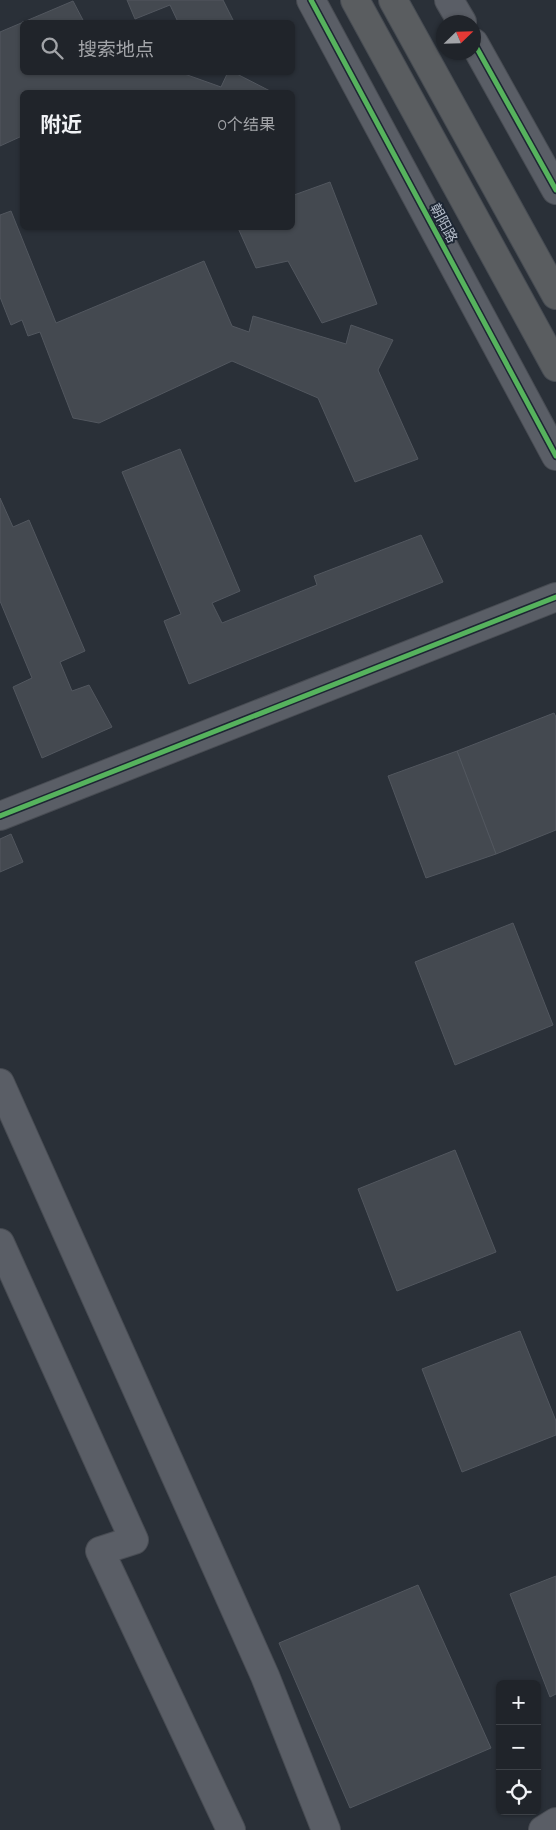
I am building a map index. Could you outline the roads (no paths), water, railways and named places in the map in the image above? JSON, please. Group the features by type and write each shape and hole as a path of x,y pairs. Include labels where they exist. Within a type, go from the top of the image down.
{"highway":[{"name":"朝阳路","path":"355,0 556,367"},
{"path":"393,0 556,295"}],"street":[{"name":"朝阳路","path":"311,0 556,456"},
{"path":"449,0 458,15"},
{"path":"481,56 556,190"},
{"path":"0,816 556,596"},
{"path":"0,1083 265,1676 326,1830"},
{"path":"0,1243 134,1540 100,1551 231,1830"},
{"path":"543,1830 556,1822"}]}
